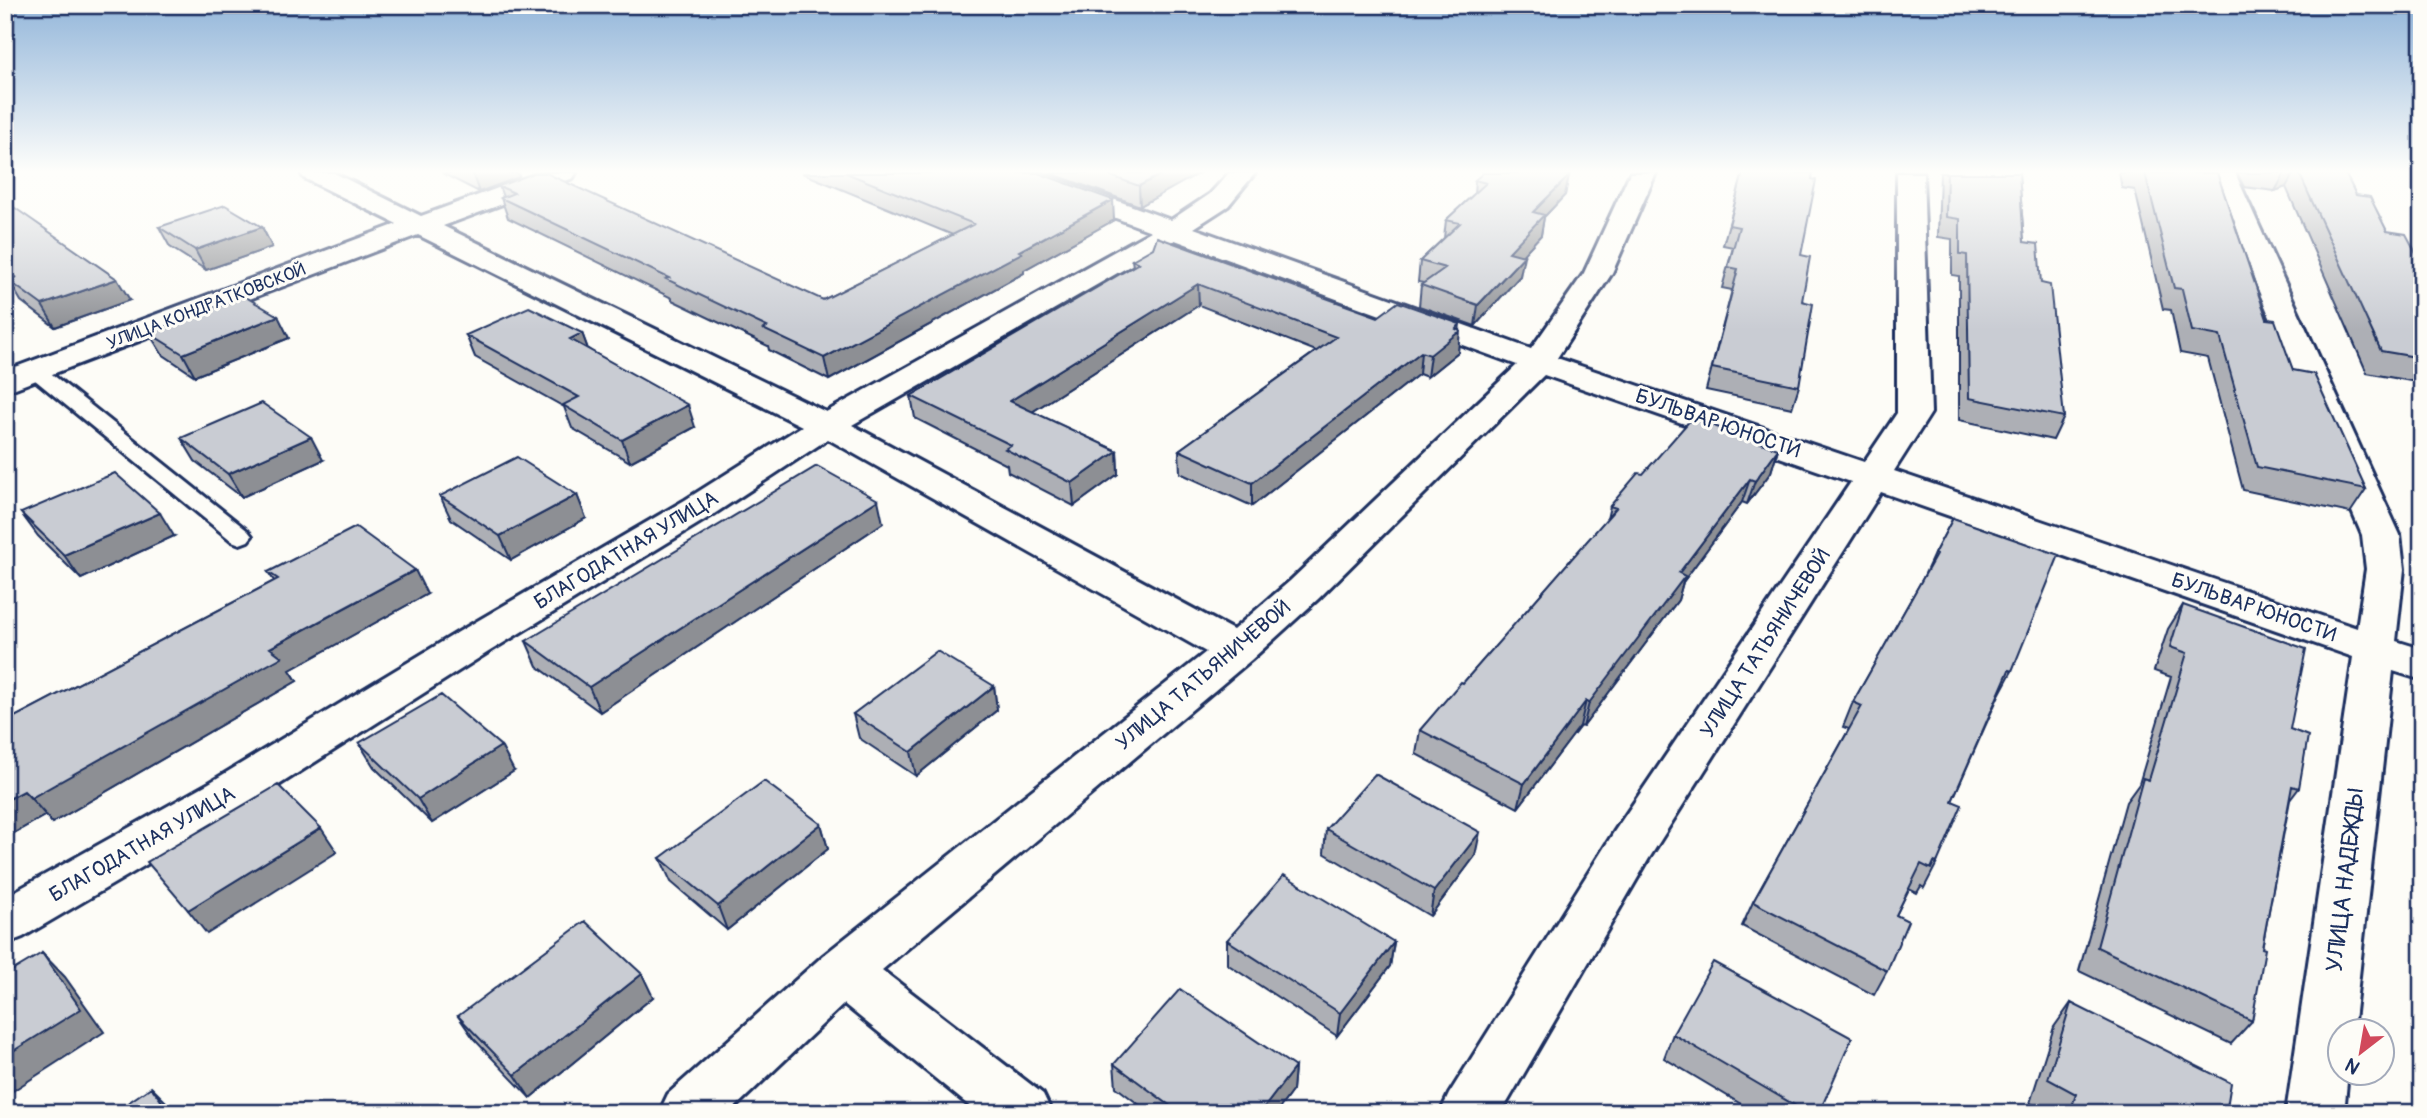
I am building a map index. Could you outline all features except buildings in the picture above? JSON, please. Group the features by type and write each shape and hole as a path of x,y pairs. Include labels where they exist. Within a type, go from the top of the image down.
{"street":[{"name":"УЛИЦА КОНДРАТКОВСКОЙ","path":"5,382 420,225"},
{"path":"420,225 827,425 1236,650"},
{"name":"БУЛЬВАР ЮНОСТИ","path":"1164,225 1538,362 2422,665"},
{"name":"БЛАГОДАТНАЯ УЛИЦА","path":"5,922 225,796 475,641 698,508 827,425 1181,225"},
{"name":"УЛИЦА ТАТЬЯНИЧЕВОЙ","path":"688,1113 843,971 1236,650 1362,535 1538,362 1598,273 1620,225"},
{"name":"УЛИЦА ТАТЬЯНИЧЕВОЙ","path":"1469,1113 1631,846 1914,413 1911,225"},
{"path":"2245,225 2381,535 2385,569 2374,648"},
{"name":"УЛИЦА НАДЕЖДЫ","path":"2315,1113 2374,648"},
{"path":"843,971 1023,1113"}],"lane":[{"path":"36,371 240,536"}]}
